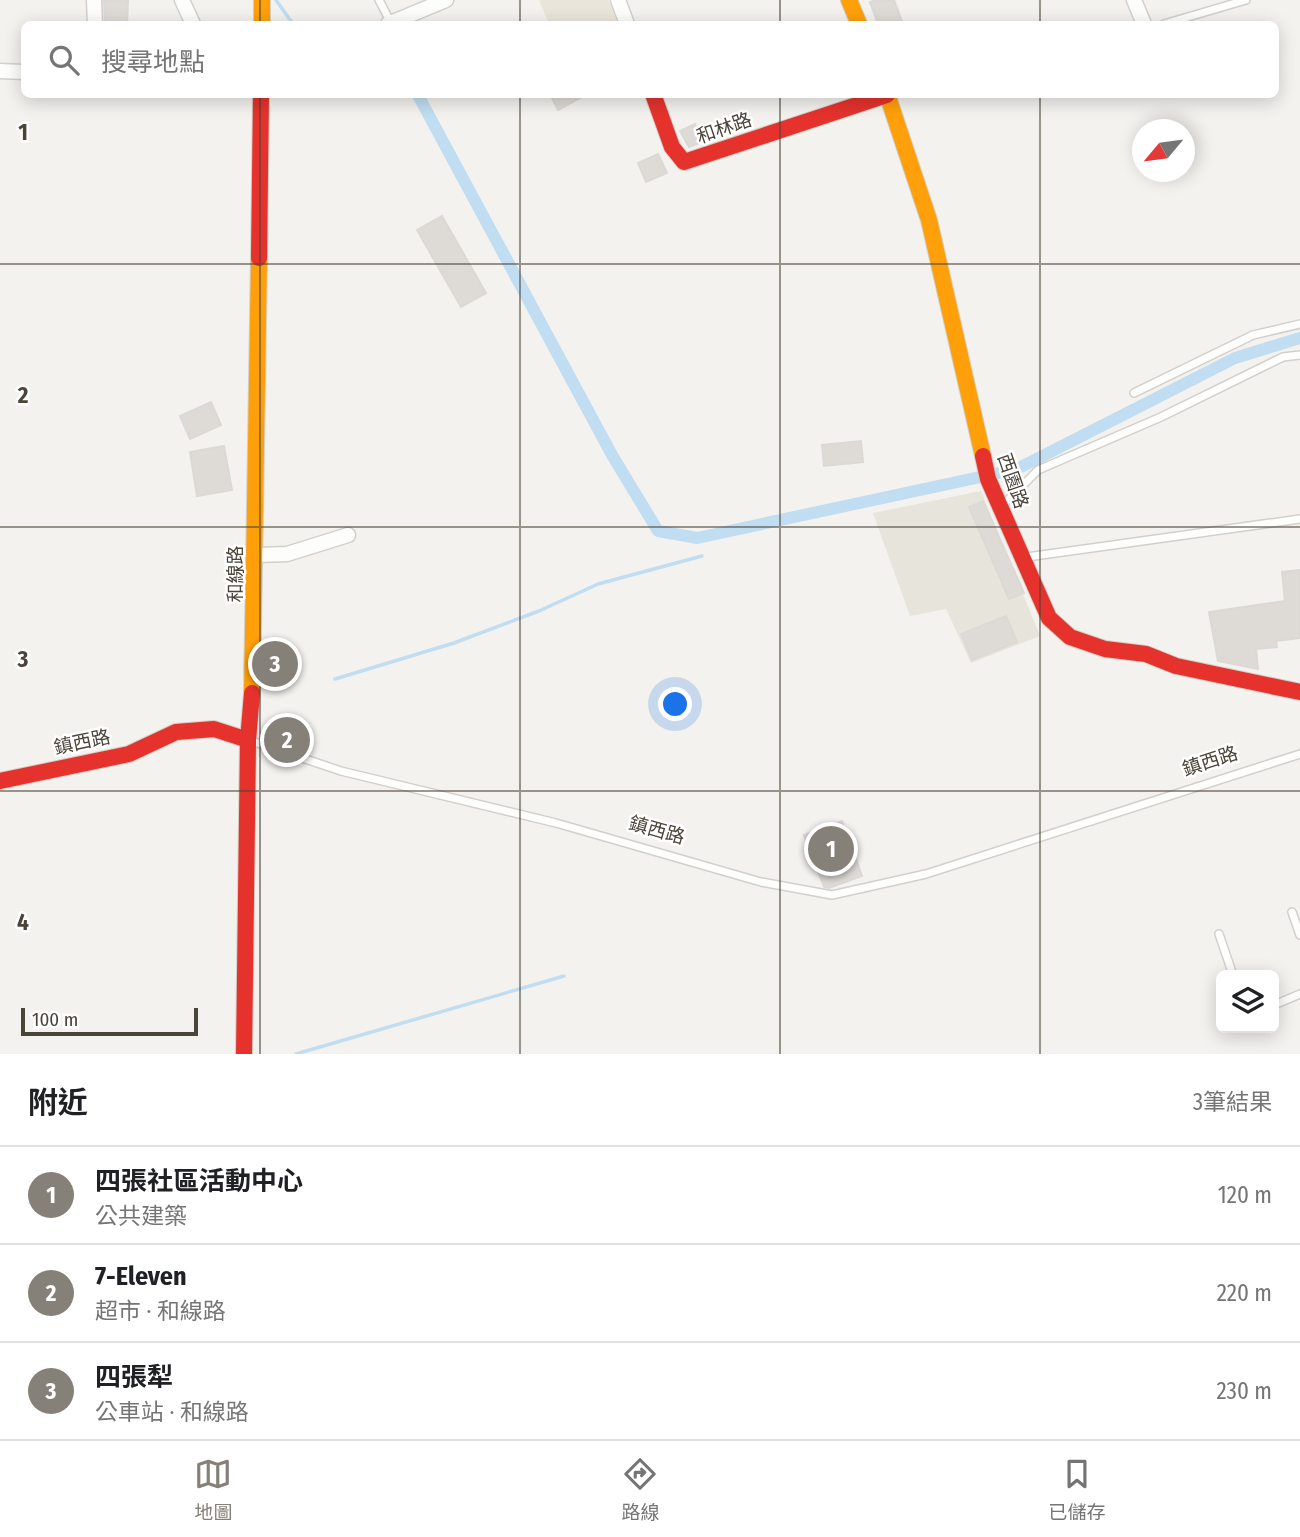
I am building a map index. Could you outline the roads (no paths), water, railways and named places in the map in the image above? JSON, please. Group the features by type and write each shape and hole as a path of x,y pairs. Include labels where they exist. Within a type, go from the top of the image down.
{"street":[{"path":"94,0 94,21"},
{"path":"182,0 192,21"},
{"path":"262,0 262,21"},
{"path":"397,21 446,0"},
{"path":"618,0 626,21"},
{"path":"849,0 858,21"},
{"path":"1134,0 1143,21"},
{"path":"0,71 21,72"},
{"name":"和線路","path":"244,1054 248,740 256,656 261,98"},
{"name":"和林路","path":"654,98 672,147 684,162 879,98"},
{"name":"西園路","path":"889,98 929,220 988,480 1020,558 1049,618 1070,637 1105,649 1146,654 1176,666 1300,692"},
{"path":"257,555 287,554 348,535"},
{"name":"鎮西路","path":"0,781 129,754 176,732 214,729 248,740"}],"lane":[{"path":"379,0 389,21"},
{"path":"1174,21 1245,0"},
{"path":"1134,393 1253,335 1300,324"},
{"path":"1000,509 1038,470 1161,417 1283,357 1300,355"},
{"path":"1020,558 1300,519"},
{"name":"鎮西路","path":"248,740 341,771 556,823 761,882 832,895 926,874 1300,754"},
{"path":"1292,912 1300,935"},
{"path":"1219,934 1231,970"},
{"path":"1279,1003 1300,994"}],"waterway":[{"path":"276,0 291,21"},
{"path":"420,98 612,455 658,531 697,538 1017,469 1235,358 1300,338"},
{"path":"335,679 454,643 539,611 598,584 702,556"},
{"path":"296,1054 564,976"}],"place":[{"name":"四張犁","path":"275,664"},
{"name":"7-Eleven","path":"287,740"},
{"name":"四張社區活動中心","path":"831,849"}]}
